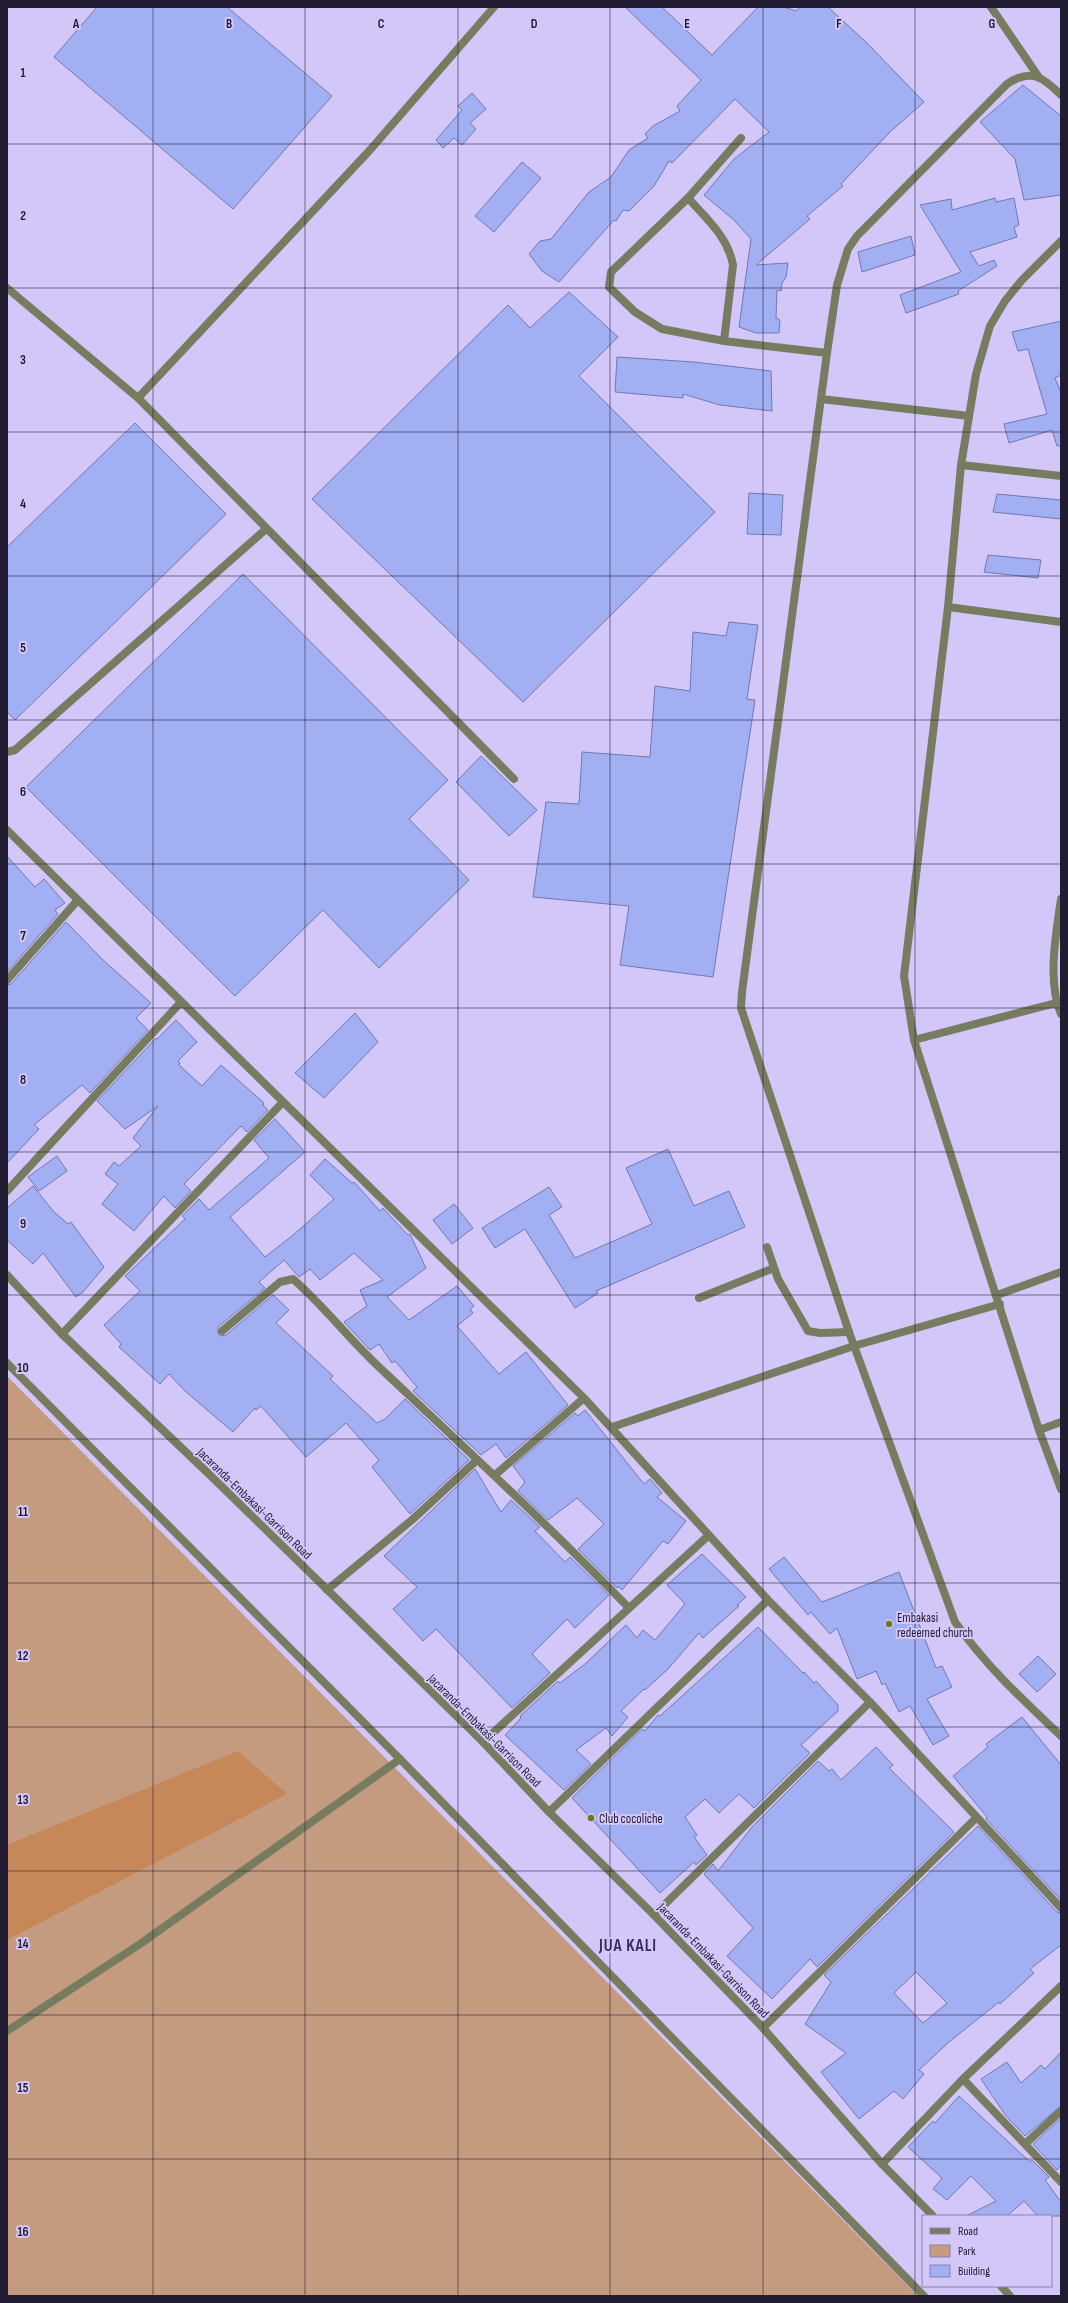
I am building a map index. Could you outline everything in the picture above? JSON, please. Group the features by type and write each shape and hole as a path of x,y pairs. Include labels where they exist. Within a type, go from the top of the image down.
{"street":[{"path":"138,398 370,150 494,7"},
{"path":"991,7 1038,76 1046,80 1061,95"},
{"path":"1038,76 1016,78 1007,84 857,236 848,249 837,285 827,353 741,1008 849,1332 955,1622 977,1653 1001,1680 1061,1736"},
{"path":"741,138 688,198 611,272 609,287 635,312 662,328 724,341 827,353"},
{"path":"688,198 725,240 730,252 733,265 724,341"},
{"path":"1061,241 1022,280 990,326 976,374 961,465 948,607 904,976 914,1040 1000,1304 1039,1430 1061,1488"},
{"path":"7,288 138,398 514,779"},
{"path":"821,399 969,416"},
{"path":"961,465 1061,476"},
{"path":"7,752 15,750 266,529"},
{"path":"948,607 1061,622"},
{"path":"7,830 77,901 584,1398 768,1600 870,1702 1061,1908"},
{"path":"1061,899 1056,934 1056,1003 1061,1014"},
{"path":"7,980 77,901"},
{"path":"7,1191 181,1002"},
{"path":"914,1040 1056,1003"},
{"path":"62,1334 283,1102"},
{"path":"767,1247 778,1279 808,1331 849,1332"},
{"path":"700,1298 774,1268"},
{"path":"997,1295 1061,1272"},
{"name":"Jacaranda-Embakasi-Garrison Road","path":"7,1275 62,1334 483,1742 549,1812 654,1915 763,2028 882,2164 932,2215"},
{"path":"222,1331 280,1282 293,1279 378,1366 477,1460 495,1475 629,1608"},
{"path":"612,1427 854,1346 1000,1304"},
{"path":"7,1363 400,1759 924,2296"},
{"path":"495,1475 584,1398"},
{"path":"1039,1430 1061,1422"},
{"path":"327,1590 413,1519 477,1460"},
{"path":"483,1742 709,1536"},
{"path":"549,1812 768,1600"},
{"path":"654,1915 870,1702"},
{"path":"7,2031 140,1944 400,1759"},
{"path":"763,2028 976,1818"},
{"path":"882,2164 963,2079 1061,1986"},
{"path":"963,2079 1061,2182"},
{"path":"1024,2144 1061,2110"},
{"path":"1001,2287 1010,2296"}],"green space":[{"path":"7,1376 918,2296 7,2296"}],"shaded area":[{"path":"238,1751 287,1794 7,1940 7,1845"}],"building":[{"path":"97,7 227,7 332,96 233,209 54,57"},
{"path":"625,7 662,7 712,55 758,7 784,7 796,11 800,7 828,7 867,43 924,102 890,132 841,184 843,186 807,216 810,219 756,265 788,263 786,277 782,283 781,291 777,290 776,318 780,320 779,333 756,333 739,327 751,239 735,221 704,195 734,159 769,132 735,99 672,163 669,161 654,186 629,211 623,210 616,221 614,220 559,282 542,271 529,254 540,241 551,239 589,192 611,177 629,150 648,138 645,134 653,126 680,111 677,106 701,80"},
{"path":"1023,85 1061,116 1061,195 1024,200 1015,159 980,122"},
{"path":"472,93 486,109 470,123 476,129 462,145 454,138 443,148 436,140 462,110 458,106"},
{"path":"522,162 541,178 494,232 475,216"},
{"path":"995,198 996,202 1014,198 1019,225 1014,227 1017,237 970,252 979,266 994,260 997,266 958,291 959,294 906,313 900,295 961,272 920,205 951,199 952,210"},
{"path":"911,236 915,255 862,272 858,252"},
{"path":"569,292 618,337 579,376 715,512 523,702 312,499 508,305 530,328"},
{"path":"1061,321 1061,375 1055,378 1061,393 1061,446 1057,446 1052,430 1009,443 1004,424 1047,414 1028,349 1018,351 1012,332"},
{"path":"617,357 694,362 771,371 772,411 720,405 683,394 683,398 615,392"},
{"path":"135,423 226,514 15,720 7,712 7,547"},
{"path":"749,493 783,495 781,535 747,534"},
{"path":"997,494 1061,500 1061,519 993,512"},
{"path":"988,555 1041,560 1038,578 984,572"},
{"path":"243,574 448,780 409,819 469,880 379,968 323,910 235,996 26,787"},
{"path":"729,622 758,625 747,699 755,700 713,977 620,965 629,906 533,897 546,802 579,804 582,752 650,757 655,686 690,691 693,632 726,636"},
{"path":"481,756 537,810 509,836 456,782"},
{"path":"7,856 35,887 44,879 65,903 55,910 58,914 7,972"},
{"path":"66,922 103,960 151,1003 136,1018 148,1030 90,1093 82,1085 34,1125 39,1129 7,1163 7,985 11,984"},
{"path":"355,1013 378,1042 324,1098 295,1073"},
{"path":"176,1020 197,1042 178,1061 180,1063 179,1065 202,1086 221,1065 264,1103 263,1105 268,1110 247,1132 241,1126 184,1184 191,1191 175,1208 164,1196 134,1231 102,1204 118,1184 105,1174 114,1162 119,1166 141,1146 133,1138 158,1106 125,1129 97,1101 156,1038 157,1039"},
{"path":"275,1119 305,1152 230,1217 265,1257 292,1236 334,1199 310,1175 325,1159 352,1183 354,1182 380,1211 383,1208 408,1235 410,1234 426,1268 387,1297 409,1320 457,1286 474,1306 470,1309 473,1313 457,1326 499,1374 526,1352 568,1405 506,1458 496,1444 481,1455 413,1391 417,1387 395,1361 392,1363 379,1344 370,1350 344,1322 367,1306 360,1290 383,1280 354,1253 320,1280 310,1269 299,1277 284,1260 259,1282 265,1288 218,1327 218,1334 221,1336 226,1335 273,1295 289,1310 276,1323 333,1376 330,1379 377,1423 385,1419 405,1399 469,1460 410,1514 372,1467 379,1460 346,1423 306,1457 261,1406 256,1410 255,1408 233,1432 185,1391 169,1374 160,1384 119,1347 121,1344 104,1325 140,1291 125,1276 185,1219 182,1216 199,1199 209,1210 269,1158 254,1140"},
{"path":"668,1149 694,1206 729,1191 745,1227 596,1291 598,1293 575,1308 525,1229 495,1248 482,1228 549,1187 562,1207 549,1215 575,1258 652,1224 626,1168"},
{"path":"57,1156 67,1171 39,1191 28,1177"},
{"path":"33,1186 54,1212 68,1224 71,1222 104,1267 83,1292 76,1297 43,1253 33,1264 7,1240 7,1208"},
{"path":"454,1204 473,1228 452,1244 433,1220"},
{"path":"585,1410 644,1484 650,1479 662,1493 657,1497 686,1521 668,1544 663,1541 622,1590 618,1586 617,1588 578,1549 604,1524 577,1498 548,1520 518,1491 525,1482 513,1466 575,1413 578,1416"},
{"path":"475,1469 501,1512 511,1500 540,1527 535,1531 565,1562 570,1557 609,1595 575,1628 567,1619 532,1654 550,1673 512,1708 436,1629 423,1641 393,1609 417,1587 384,1556"},
{"path":"702,1554 746,1597 737,1605 739,1606 703,1638 699,1633 668,1669 621,1711 628,1717 612,1736 606,1728 576,1750 591,1764 564,1790 505,1735 521,1718 520,1716 558,1681 560,1683 585,1664 626,1625 637,1638 643,1630 655,1640 685,1604 667,1585"},
{"path":"784,1557 822,1602 899,1572 936,1668 942,1666 952,1687 927,1699 949,1736 933,1745 910,1706 899,1712 885,1683 882,1685 876,1671 857,1679 837,1628 830,1634 811,1612 808,1615 769,1569"},
{"path":"758,1627 803,1673 804,1672 814,1683 816,1681 838,1705 838,1711 801,1745 810,1753 754,1808 739,1794 719,1813 705,1799 685,1817 697,1835 694,1837 707,1855 696,1865 694,1862 660,1893 572,1798 642,1729 645,1731 658,1715 660,1716"},
{"path":"1038,1656 1056,1674 1037,1692 1019,1674"},
{"path":"1022,1717 1061,1765 1061,1900 986,1819 987,1817 953,1776 988,1747 986,1744"},
{"path":"876,1747 893,1765 889,1768 954,1832 817,1967 810,1959 772,1999 727,1956 753,1928 704,1874 713,1864 718,1871 752,1827 818,1761 829,1771 832,1769 841,1780"},
{"path":"978,1826 1057,1912 1061,1913 1061,1945 1030,1969 1034,1973 1000,2004 999,2002 949,2042 919,2070 924,2074 903,2099 894,2091 859,2119 821,2072 846,2053 805,2024 831,1982 824,1975","holes":["916,1972 947,2003 923,2023 894,1993"]},
{"path":"1061,2052 1061,2106 1025,2136 1006,2116 981,2079 1007,2062 1021,2083 1041,2065 1045,2069"},
{"path":"959,2096 1030,2162 1032,2160 1049,2177 1045,2180 1061,2202 1061,2216 1037,2215 1024,2201 1008,2215 968,2215 996,2201 971,2176 947,2200 933,2189 942,2178 908,2147 933,2121 935,2123"},
{"path":"1061,2118 1061,2166 1057,2170 1033,2144"}],"place":[{"name":"Embakasi redeemed church","path":"889,1624"},
{"name":"Club cocoliche","path":"591,1818"}],"district":[{"name":"JUA KALI","path":"628,1945"}]}
